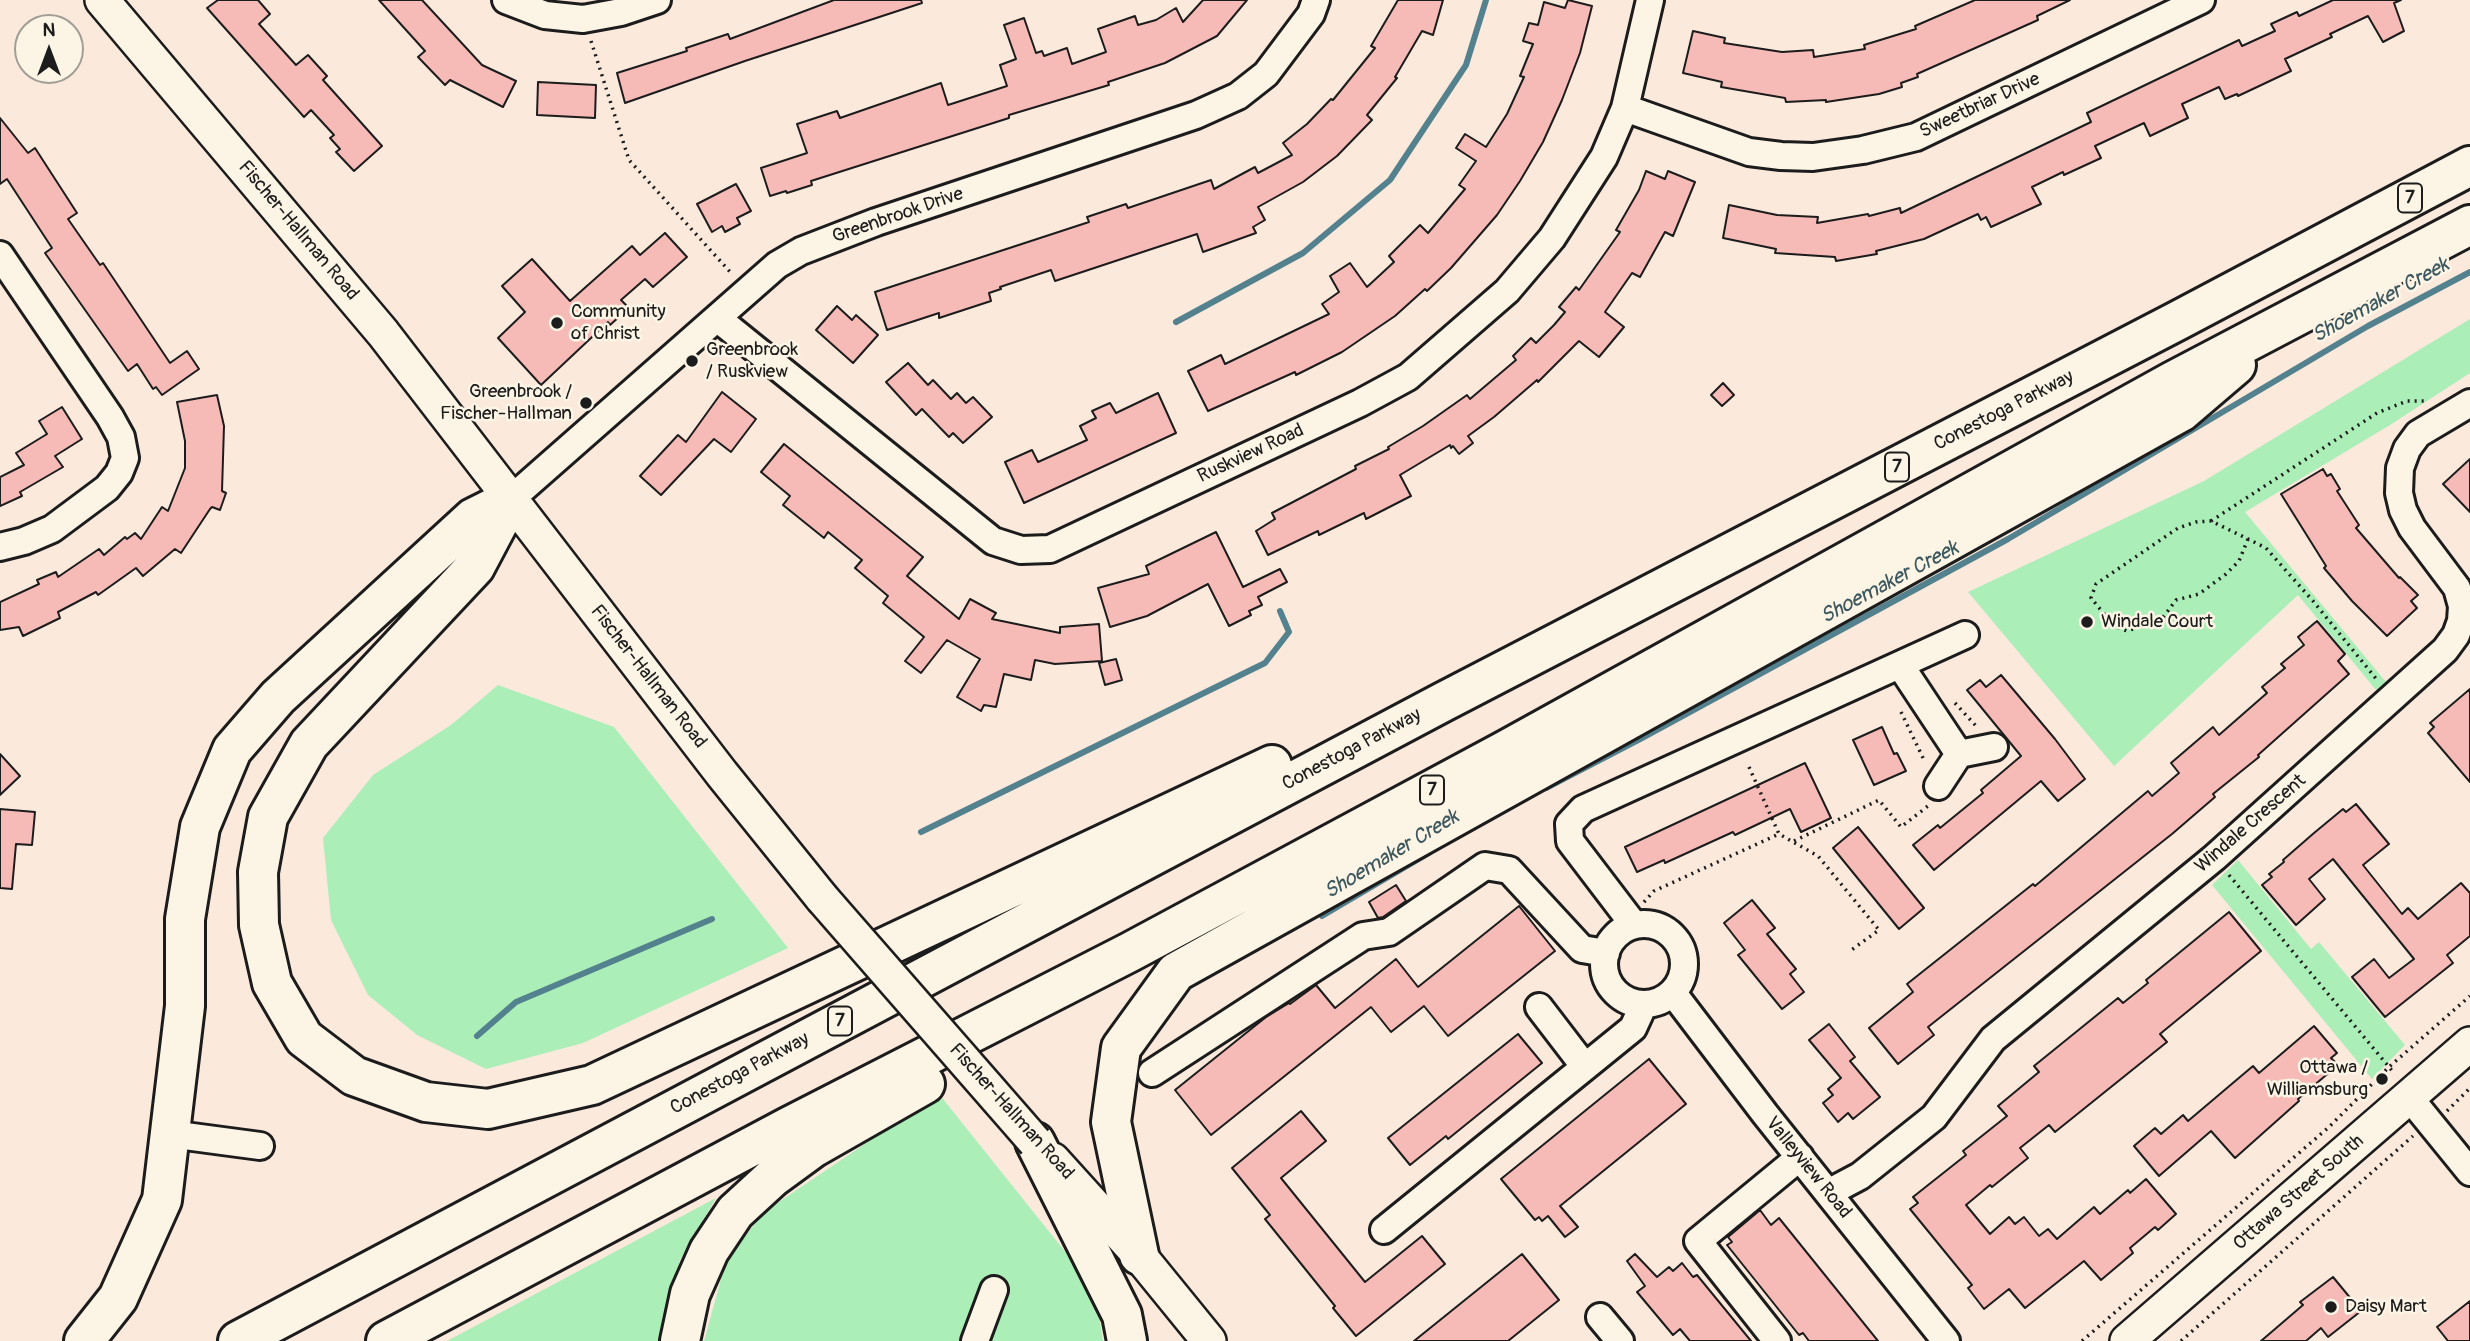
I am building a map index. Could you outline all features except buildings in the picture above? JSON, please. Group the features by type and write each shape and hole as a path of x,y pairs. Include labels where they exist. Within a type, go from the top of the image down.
{"highway":[{"name":"Conestoga Parkway","path":"238,1341 1443,702 2165,328 2470,166"},
{"name":"7","path":"386,1341 788,1127 1130,952 1506,750 2173,381 2470,225"},
{"path":"1139,1255 1111,1122 1121,1048 1176,972 2181,412 2292,318"},
{"path":"510,499 475,567 309,744 268,817 258,872 259,925 272,983 304,1038 354,1076 426,1102 488,1109 592,1085 1375,716 1443,702"},
{"path":"84,1341 118,1298 162,1200 185,1006 185,919 200,827 232,750 278,697 473,517 510,499"},
{"path":"680,1341 690,1294 709,1251 735,1212 772,1178 813,1148 1079,997 1130,952"},
{"path":"1035,1142 1122,1315 1127,1341"}],"main road":[{"name":"Fischer-Hallman Road","path":"102,0 383,333 822,898 1035,1142 1139,1255 1209,1341"},
{"name":"Ottawa Street South","path":"2127,1341 2470,1044"}],"street":[{"path":"506,0 545,15 583,19 621,12 657,0"},
{"name":"Greenbrook Drive","path":"510,499 777,265 801,251 876,222 1196,115 1238,96 1266,74 1311,14 1316,0"},
{"name":"Ruskview Road","path":"717,318 993,541 1021,550 1050,549 1360,403 1408,377 1507,291 1552,238 1604,157 1625,108 1650,0"},
{"name":"Sweetbriar Drive","path":"1625,108 1749,152 1813,157 1863,150 1916,137 2201,0"},
{"path":"0,255 110,417 121,437 125,458 120,473 107,488 52,529 24,541 0,547"},
{"name":"Windale Crescent","path":"1828,1193 1860,1176 1934,1117 1993,1040 2214,858 2445,650 2456,635 2462,606 2457,588 2412,528 2399,493 2400,468 2407,449 2418,434 2462,407"},
{"path":"1638,915 1612,941 1606,953 1606,977 1621,997 1644,1004 1664,999 1673,993 1684,970 1684,957 1671,934 1660,927 1647,924 1570,841 1569,824 1583,809 1965,635"},
{"path":"1900,665 1959,754"},
{"path":"1938,786 1959,754 1994,747"},
{"path":"1152,1073 1363,936 1389,932 1485,866 1509,870 1582,949 1606,953"},
{"name":"Valleyview Road","path":"1673,993 1943,1340"},
{"path":"1384,1230 1633,1028 1644,1004"},
{"path":"1539,1007 1585,1067"},
{"path":"2409,1097 2470,1172"},
{"path":"170,1134 260,1146"},
{"path":"1777,1341 1698,1241 1800,1157"},
{"path":"975,1341 994,1290"},
{"path":"1600,1317 1620,1341"}],"path":[{"path":"583,19 629,160 734,276"},
{"path":"2248,539 2239,561 2226,574 2199,594 2176,600 2161,621 2127,631 2114,626 2091,598 2096,584 2178,528 2196,522 2211,521 2377,413 2407,401 2430,401 2462,407"},
{"path":"2211,521 2266,548 2313,601 2392,699"},
{"path":"1952,699 1994,747"},
{"path":"1794,841 1879,800 1902,827 1939,798 1938,786 1901,712"},
{"path":"1749,767 1779,834 1818,856 1879,930 1850,951"},
{"path":"1638,915 1654,891 1779,834"},
{"path":"2214,858 2389,1066 2409,1097"},
{"path":"2082,1341 2329,1127 2389,1066 2470,996"},
{"path":"2454,1106 2470,1088"},
{"path":"2181,1341 2405,1141"}],"green space":[{"path":"2470,319 2470,373 2390,425 2245,512 2386,682 2376,690 2298,595 2114,766 1968,592 2204,481"},
{"path":"498,685 614,727 788,948 583,1043 486,1069 417,1035 368,995 331,920 323,838 373,775 451,725"},
{"path":"2238,860 2311,949 2319,942 2405,1045 2372,1079 2212,885"},
{"path":"939,1094 1095,1289 1103,1341 704,1341 726,1261 764,1212"},
{"path":"716,1198 680,1260 659,1341 447,1341"}],"waterway":[{"path":"1176,322 1303,253 1390,180 1466,65 1486,0"},
{"name":"Shoemaker Creek","path":"1546,788 2008,539 2368,326 2470,272"},
{"path":"921,832 1265,663 1289,632 1280,611"},
{"name":"Shoemaker Creek","path":"1322,916 1429,853"},
{"path":"477,1036 516,1002 712,919"}],"place":[{"name":"Community of Christ","path":"557,323"},
{"name":"Greenbrook / Ruskview","path":"692,361"},
{"name":"Greenbrook / Fischer-Hallman","path":"586,403"},
{"name":"Windale Court","path":"2087,622"},
{"name":"Ottawa / Williamsburg","path":"2382,1079"},
{"name":"Daisy Mart","path":"2331,1307"}]}
